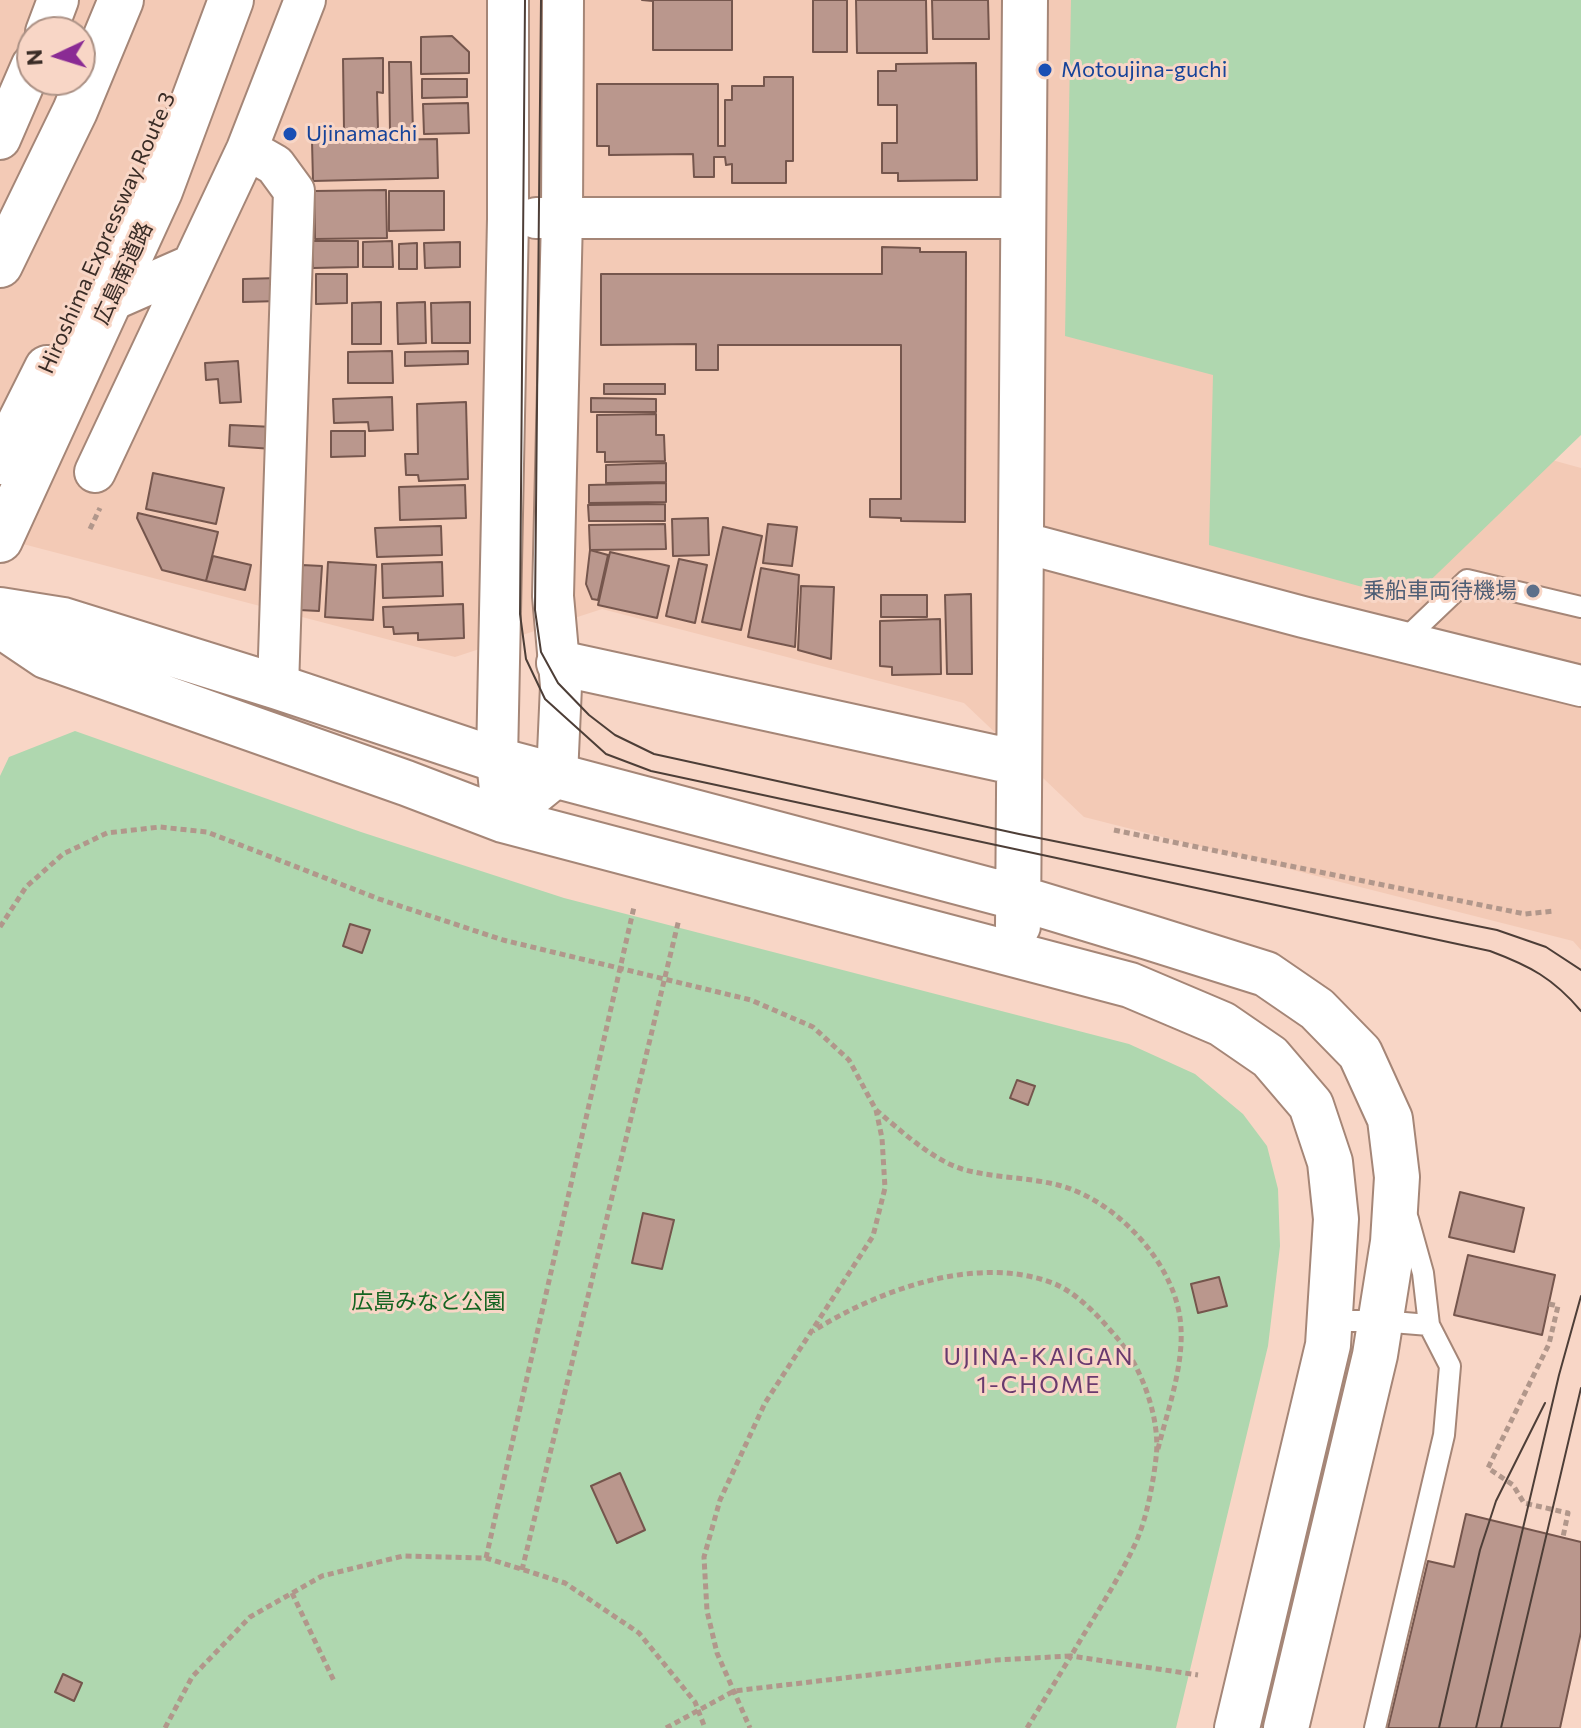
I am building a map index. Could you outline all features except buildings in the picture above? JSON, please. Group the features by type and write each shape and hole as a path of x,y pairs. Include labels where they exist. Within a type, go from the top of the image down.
{"main road":[{"path":"0,265 75,111 121,0"},
{"name":"Hiroshima Expressway Route 3","path":"0,462 68,327 167,103 206,0"},
{"name":"広島南道路","path":"0,540 160,191 231,0"},
{"path":"1018,957 1025,0"},
{"path":"0,610 63,620 497,760 1019,898 1266,974 1317,1009 1360,1053 1390,1119 1397,1177 1393,1242 1371,1370 1286,1728"},
{"path":"0,625 46,656 503,820 1130,985 1222,1024 1270,1057 1311,1105 1330,1162 1336,1219 1328,1345 1237,1728"},
{"path":"559,663 1019,763"}],"street":[{"path":"95,472 247,149 305,0"},
{"path":"503,820 497,760 508,219 508,0"},
{"path":"503,820 557,776 559,663 553,596 562,217 563,0"},
{"path":"0,139 19,96"},
{"path":"247,149 275,165 294,191 278,687"},
{"path":"508,219 1022,218"},
{"path":"110,301 192,265"},
{"path":"1021,542 1581,686"}],"lane":[{"path":"1402,642 1467,580 1581,607"},
{"path":"1375,1728 1444,1435 1450,1366 1429,1325 1423,1273 1397,1177"},
{"path":"1329,1321 1429,1325"}],"path":[{"path":"0,927 2,919 26,887 63,854 107,833 160,827 207,832 379,899 476,931 751,1000 813,1027 849,1060 876,1110 882,1138 885,1188 873,1236 765,1403 720,1500 704,1557 707,1611 717,1653 750,1728"},
{"path":"1114,830 1525,914 1554,911"},
{"path":"486,1558 634,907"},
{"path":"522,1570 679,919"},
{"path":"876,1110 914,1142 959,1168 1059,1185 1102,1203 1139,1235 1165,1274 1180,1316 1180,1359 1137,1539 1027,1728"},
{"path":"809,1334 847,1310 904,1286 957,1276 1014,1274 1056,1285 1098,1315 1131,1355 1151,1403 1157,1454"},
{"path":"1549,1304 1558,1306 1549,1344 1488,1468 1513,1485 1524,1503 1568,1513 1563,1537"},
{"path":"165,1728 192,1677 250,1617 322,1576 403,1556 486,1558 565,1583 639,1633 695,1702 705,1728"},
{"path":"292,1593 334,1681"},
{"path":"666,1728 734,1691 996,1660 1071,1656 1198,1675"}],"shaded area":[{"path":"0,0 1549,0 1541,457 1581,468 1581,950 1573,941 1084,817 964,703 602,609 455,657 0,538"}],"green space":[{"path":"1071,0 1581,0 1581,435 1410,600 1209,545 1213,375 1065,336"},
{"name":"広島みなと公園","path":"75,731 361,832 564,898 1129,1044 1195,1074 1243,1114 1267,1146 1278,1189 1280,1246 1268,1346 1176,1728 0,1728 0,776 9,757"}],"tram line":[{"path":"525,0 520,614 526,659 545,699 606,754 651,771 1490,951 1540,974 1581,1011"},
{"path":"541,0 535,610 541,652 558,683 589,715 615,735 654,754 1019,834 1497,930 1546,947 1581,970"},
{"path":"1476,1728 1559,1375 1581,1296"},
{"path":"1501,1728 1581,1388"},
{"path":"1439,1728 1480,1550 1496,1501 1545,1403"}],"place":[{"name":"Motoujina-guchi","path":"1045,70"},
{"name":"Ujinamachi","path":"290,134"},
{"name":"乗船車両待機場","path":"1533,591"}],"district":[{"name":"UJINA-KAIGAN 1-CHOME","path":"1039,1371"}]}
